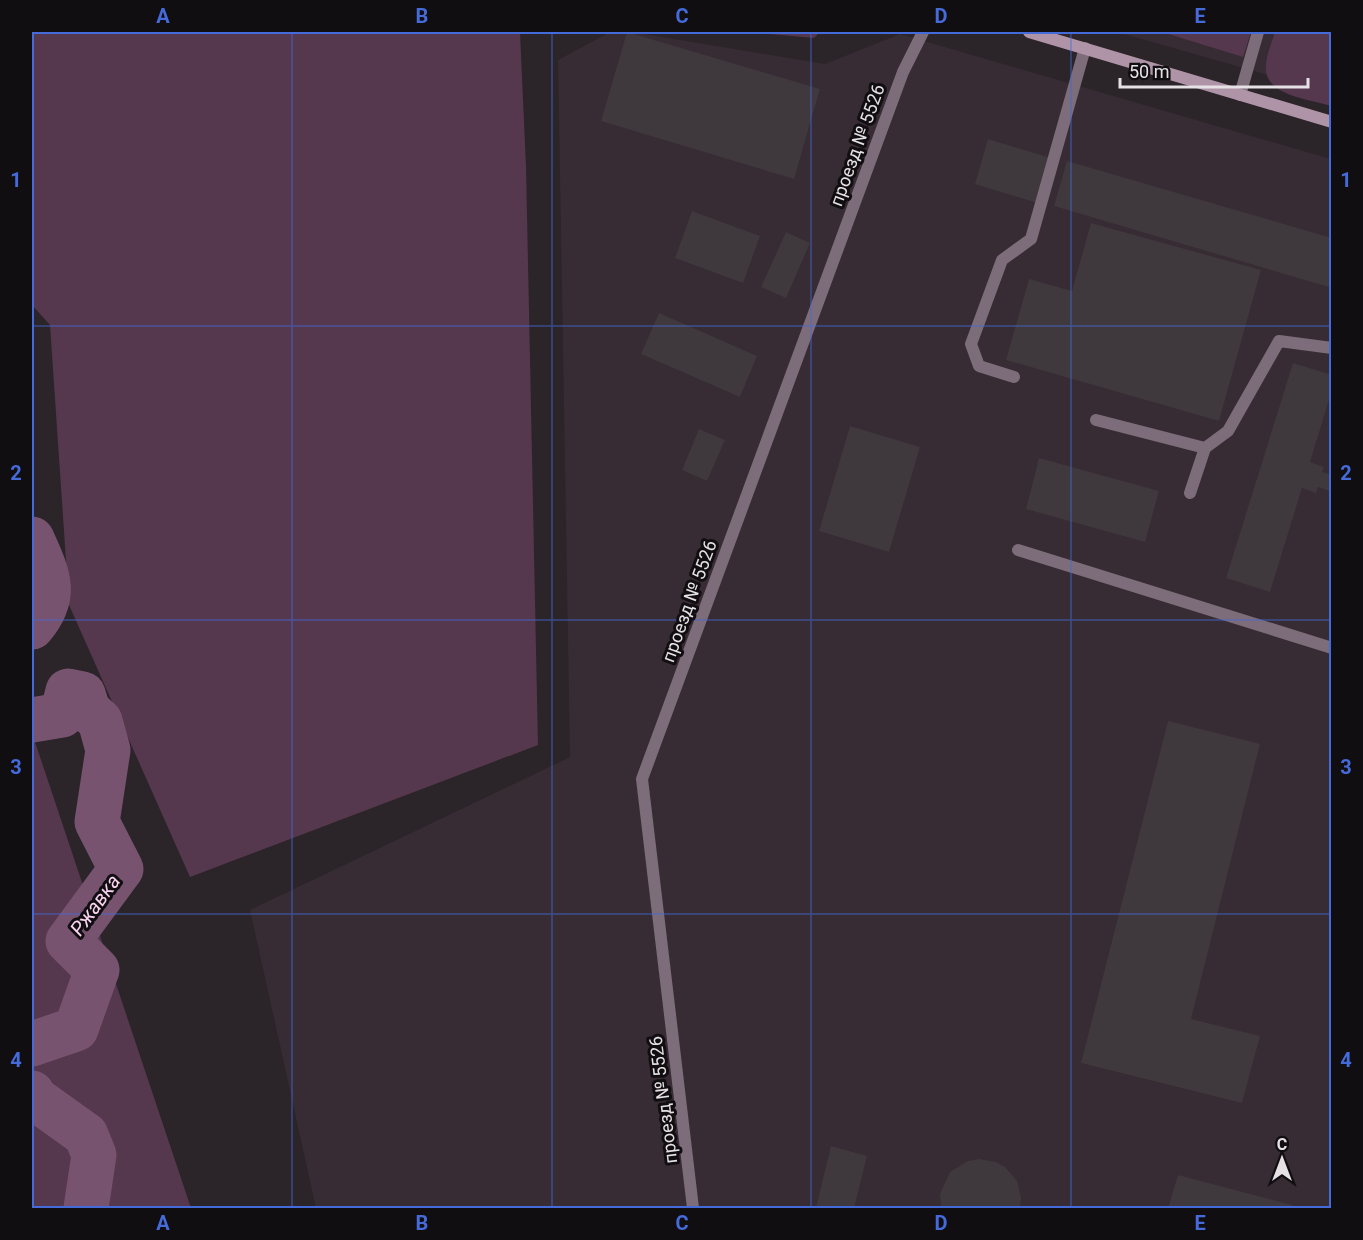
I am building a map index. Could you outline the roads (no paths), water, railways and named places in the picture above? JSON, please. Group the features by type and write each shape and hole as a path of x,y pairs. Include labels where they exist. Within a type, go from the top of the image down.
{"main road":[{"path":"1029,32 1332,122"}],"street":[{"name":"проезд № 5526","path":"693,1209 642,779 903,72 923,32"},
{"path":"1240,95 1258,32"},
{"path":"1014,377 979,366 971,344 1002,260 1031,239 1085,48"},
{"path":"1190,493 1205,448 1228,431 1279,341 1332,348"},
{"path":"1096,420 1205,448"},
{"path":"1018,549 1332,648"}],"waterway":[{"name":"Ржавка","path":"32,539 43,563 48,584 46,605 32,627"},
{"name":"Ржавка","path":"32,720 62,715 68,691 83,694 88,710 100,721 108,750 97,822 121,869 68,941 97,970 76,1029 32,1044"},
{"name":"Ржавка","path":"32,1093 33,1097 86,1135 94,1155 86,1208"}]}
